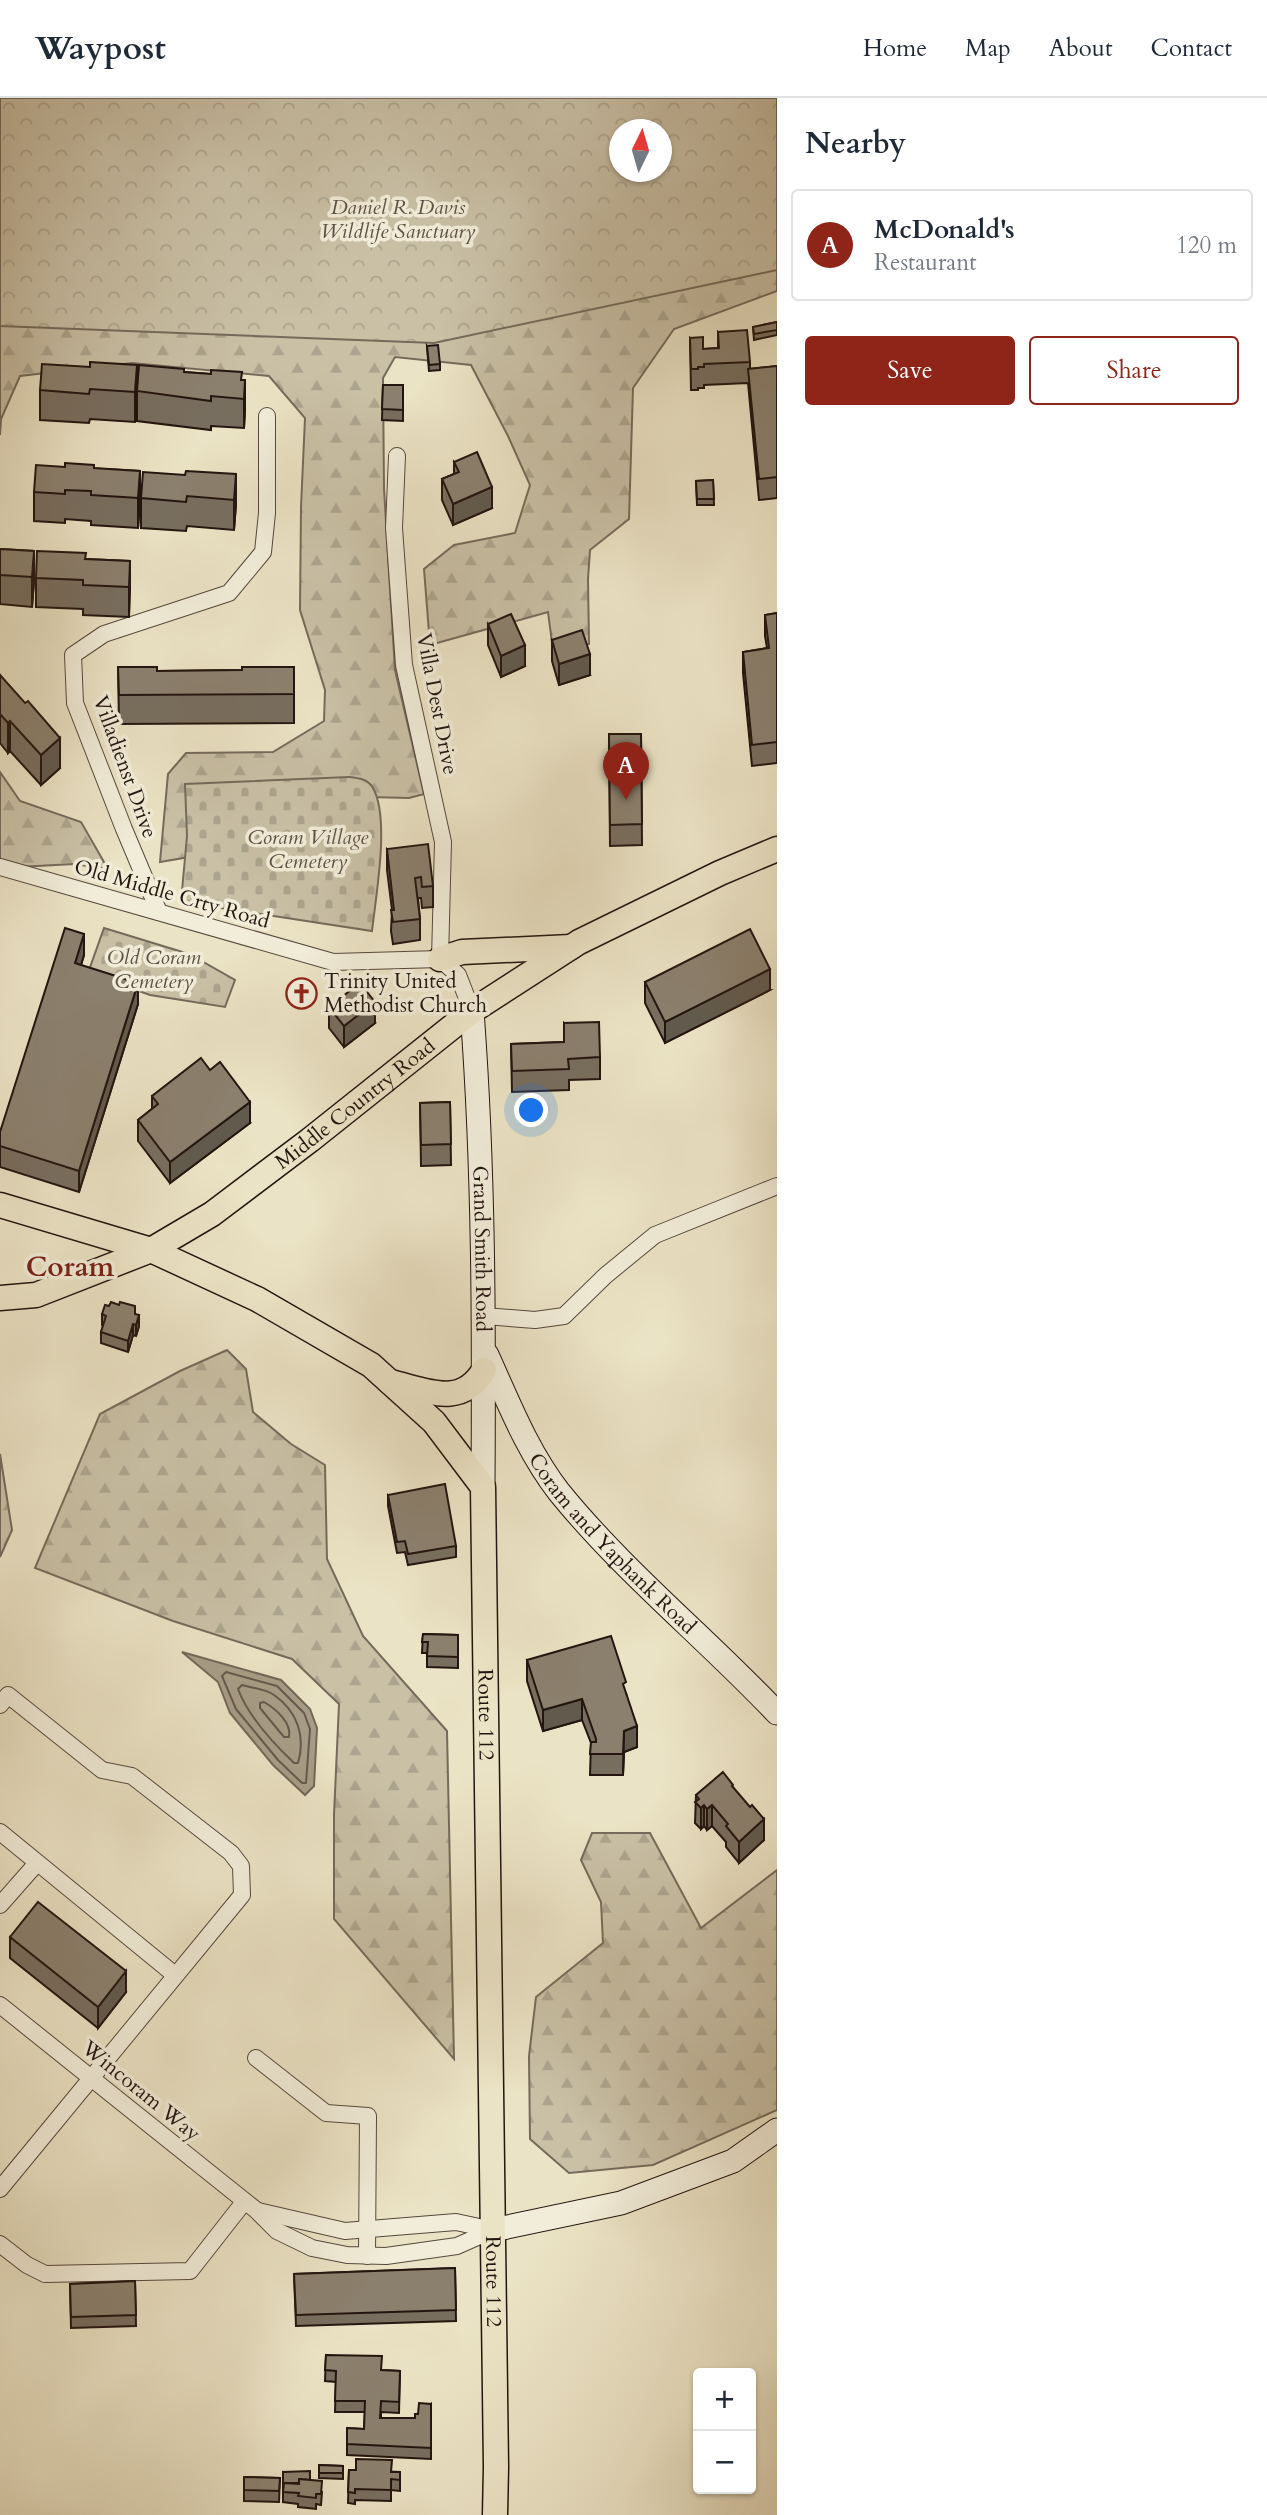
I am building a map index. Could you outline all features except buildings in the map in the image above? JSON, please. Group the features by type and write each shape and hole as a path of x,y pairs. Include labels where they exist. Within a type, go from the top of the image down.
{"main road":[{"name":"Middle Country Road","path":"0,1298 36,1295 151,1251 212,1214 472,1011 571,947 720,873 775,855"},
{"path":"440,959 462,952 571,947"},
{"name":"Grand Smith Road","path":"472,1011 484,1316 483,1488"},
{"path":"0,1205 151,1251 257,1299 371,1365 434,1422 483,1488"},
{"path":"389,1382 446,1395 459,1394 477,1382 484,1359"},
{"name":"Coram and Yaphank Road","path":"484,1359 521,1432 558,1490 617,1556 777,1713"},
{"name":"Route 112","path":"483,1488 495,2515"},
{"path":"493,2230 621,2203 733,2161 777,2130"}],"street":[{"name":"Villadienst Drive","path":"159,912 75,703 73,655 104,635 229,593 263,552 267,513 267,416"},
{"name":"Villa Dest Drive","path":"397,456 394,528 404,664 443,842 440,959"},
{"name":"Old Middle Crty Road","path":"0,867 333,962 440,959"},
{"path":"440,959 458,975 472,1011"},
{"path":"484,1316 535,1320 564,1316 605,1276 655,1235 777,1186"},
{"path":"0,1705 8,1695 102,1770 132,1776 231,1853 241,1866 242,1895 3,2178"},
{"path":"0,1832 175,1975"},
{"path":"0,1905 37,1863"},
{"name":"Wincoram Way","path":"0,2005 250,2206 277,2231 312,2248 347,2255 386,2256 457,2246 493,2230"},
{"path":"256,2058 326,2113 368,2116 367,2256"},
{"path":"0,2244 27,2265 45,2274 190,2271 250,2206"},
{"name":"Wincoram Way","path":"250,2206 289,2220 345,2231 456,2222 493,2230"}],"green space":[{"path":"0,98 777,98 777,291 674,329 633,388 629,519 590,550 589,644 553,650 548,612 430,645 424,569 454,545 515,533 530,485 471,365 395,357 383,378 384,489 395,670 424,794 409,798 246,794 207,854 160,862 168,774 186,753 273,752 324,721 325,690 300,610 305,418 269,376 132,363 20,376 1,419 0,435"},
{"name":"Daniel R. Davis Wildlife Sanctuary","path":"0,98 777,98 777,270 434,343 0,326"},
{"path":"0,772 20,801 81,822 108,869 74,864 0,868"},
{"name":"Coram Village Cemetery","path":"349,777 371,785 381,818 372,931 181,902 187,836 185,784"},
{"name":"Old Coram Cemetery","path":"104,928 189,954 235,980 225,1007 150,995 88,973"},
{"path":"227,1350 246,1369 253,1412 291,1444 325,1465 327,1559 363,1636 447,1731 454,2059 334,1919 334,1815 339,1704 292,1659 173,1621 35,1568 100,1414 180,1371"},
{"path":"0,1454 12,1530 0,1557"},
{"path":"592,1833 650,1833 701,1928 777,1870 777,2110 653,2165 569,2173 530,2139 529,2056 536,1997 603,1943 601,1902 581,1860"}],"water":[{"path":"182,1652 281,1680 310,1709 317,1728 314,1786 305,1795 273,1765 230,1713 218,1682"}],"place":[{"name":"McDonald's","path":"626,800"},
{"name":"Trinity United Methodist Church","path":"301,993"}],"district":[{"name":"Coram","path":"70,1267"}]}
